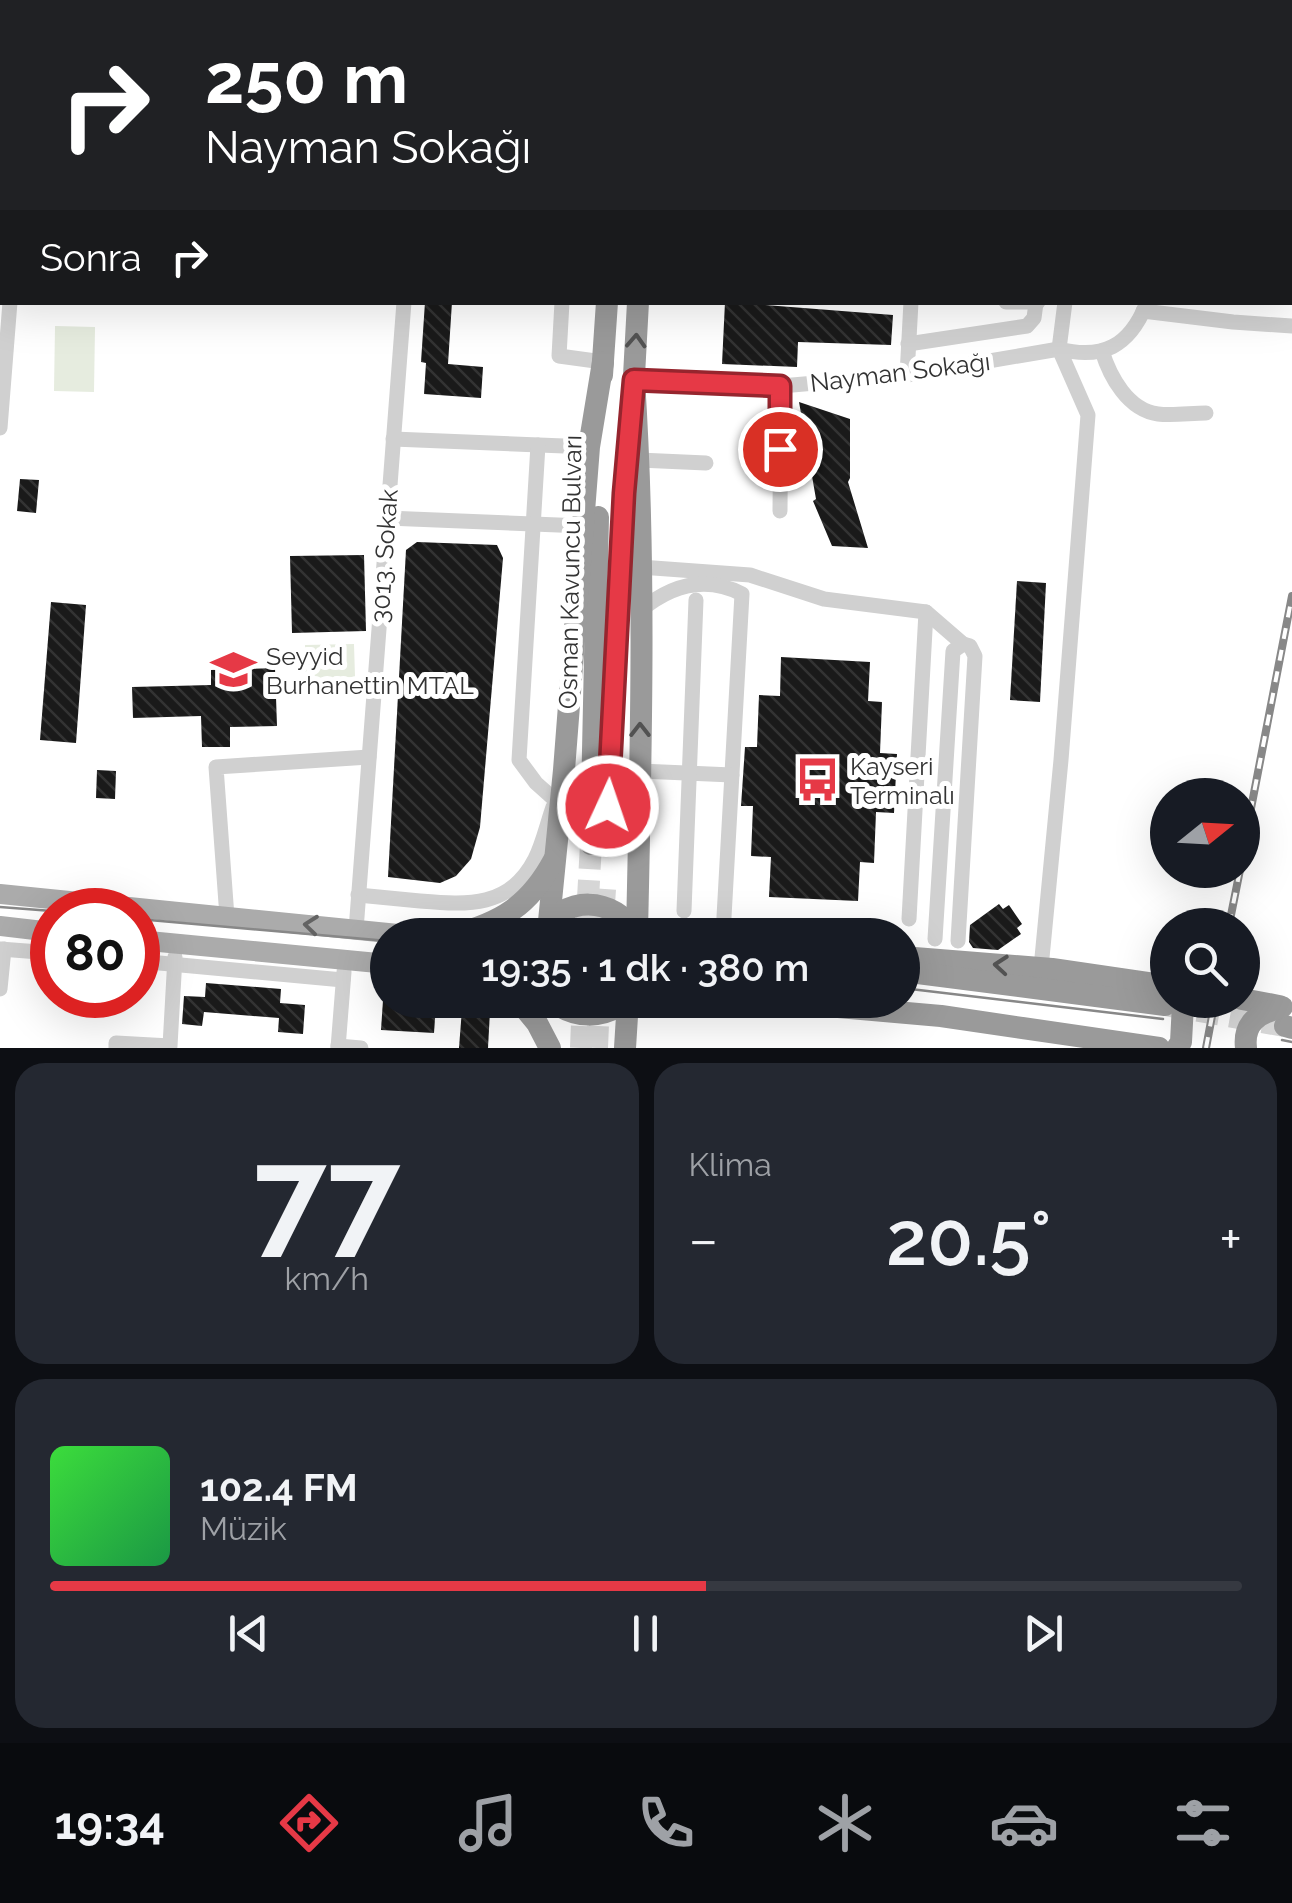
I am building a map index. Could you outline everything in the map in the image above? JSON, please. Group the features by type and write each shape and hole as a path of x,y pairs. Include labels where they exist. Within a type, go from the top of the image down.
{"highway":[{"name":"Osman Kavuncu Bulvarı","path":"606,305 599,845 638,305"},
{"path":"543,918 557,853 589,447 603,362"},
{"path":"634,380 640,567 637,918"},
{"path":"502,918 543,878 557,853"},
{"path":"554,918 575,906 595,905 624,918"},
{"path":"920,958 1041,968 1150,992"},
{"path":"920,973 1150,995"},
{"path":"1260,1006 1288,1017"},
{"path":"1246,1048 1248,1026 1260,1012 1288,1017"},
{"path":"920,1014 1159,1048"},
{"path":"533,1018 554,1048"},
{"path":"552,1018 554,1048"},
{"path":"624,1048 626,1018"},
{"path":"875,1018 1071,1048"},
{"path":"1177,1048 1182,1018"}],"main road":[{"path":"0,894 370,931"},
{"path":"0,926 30,929"},
{"path":"160,948 175,954 344,970 370,966"}],"street":[{"name":"3013. Sokak","path":"356,930 404,305"},
{"path":"562,305 559,356 603,362"},
{"path":"907,374 911,305"},
{"path":"908,344 1027,326 1034,318 1037,305"},
{"path":"1041,968 1088,415 1058,350 1065,305"},
{"path":"1206,413 1162,414 1142,408 1116,383 1102,350 1130,335 1145,307 1292,326"},
{"path":"0,428 4,326"},
{"name":"Nayman Sokağı","path":"634,380 780,386 907,374 1058,350 1102,350"},
{"path":"780,386 780,512"},
{"path":"393,438 589,447"},
{"path":"538,445 519,760 536,784 555,800"},
{"path":"639,460 706,463"},
{"path":"387,518 583,526"},
{"path":"640,567 750,575 824,599 926,612 970,646 975,656 958,941"},
{"path":"640,611 656,597 684,586 722,584 742,594 724,918"},
{"path":"684,911 696,600"},
{"path":"909,918 926,612"},
{"path":"934,939 954,651 963,644"},
{"path":"227,916 216,768 369,757"},
{"path":"358,895 460,904 501,895 518,882 535,860 564,770"},
{"path":"640,771 732,775"},
{"path":"0,988 2,949 30,951"},
{"path":"116,1048 116,1043 170,1046 175,954 160,957"},
{"path":"344,970 338,1047 361,1048"}],"shaded area":[{"path":"55,326 95,327 94,392 54,391"},
{"path":"354,644 355,677 305,678 305,645"}],"building":[{"path":"425,305 452,305 448,364 483,367 481,398 424,394 426,363 421,362"},
{"path":"725,305 893,315 891,345 798,342 797,367 722,364"},
{"path":"799,402 850,419 848,482 868,548 832,546 813,501 816,499"},
{"path":"20,479 39,480 36,513 17,511"},
{"path":"417,542 497,545 503,558 480,827 471,859 456,876 440,883 388,877 406,550"},
{"path":"364,555 366,631 292,633 290,556"},
{"path":"1017,581 1046,583 1040,702 1010,700"},
{"path":"51,602 86,605 76,743 40,740"},
{"name":"Kayseri Terminalı","path":"781,657 870,662 868,701 882,702 880,753 897,754 894,813 876,812 874,863 860,862 858,901 769,897 771,857 751,856 753,806 741,806 745,747 757,747 759,695 780,696"},
{"path":"275,668 277,726 230,727 230,747 202,747 201,716 133,718 132,687 211,685 211,670"},
{"path":"97,770 116,771 115,799 96,798"},
{"path":"999,904 1003,909 1009,905 1022,924 1017,928 1021,934 998,950 973,948 969,942 970,925"},
{"path":"206,983 281,989 280,1003 305,1005 303,1034 278,1032 279,1018 204,1012 202,1026 182,1024 184,996 205,997"},
{"path":"382,1018 435,1018 434,1033 381,1030"},
{"path":"461,1018 490,1018 488,1048 459,1048"}],"tunnel":[{"path":"587,918 591,844"},
{"path":"603,918 605,889"},
{"path":"581,1048 582,1018"},
{"path":"597,1048 598,1018"},
{"path":"1239,1018 1285,1026"}],"tram line":[{"path":"0,907 30,909"},
{"path":"160,921 370,939"},
{"path":"920,990 1163,1019"},
{"path":"1282,1040 1292,1042"}],"railway":[{"path":"1257,778 1292,596"},
{"path":"1232,908 1236,888"},
{"path":"1206,1048 1212,1018"}],"place":[{"name":"Seyyid Burhanettin MTAL","path":"233,670"},
{"name":"Kayseri Terminalı","path":"817,780"}],"route":[{"path":"608,806 624,493 634,380 780,386 780,449"}]}
